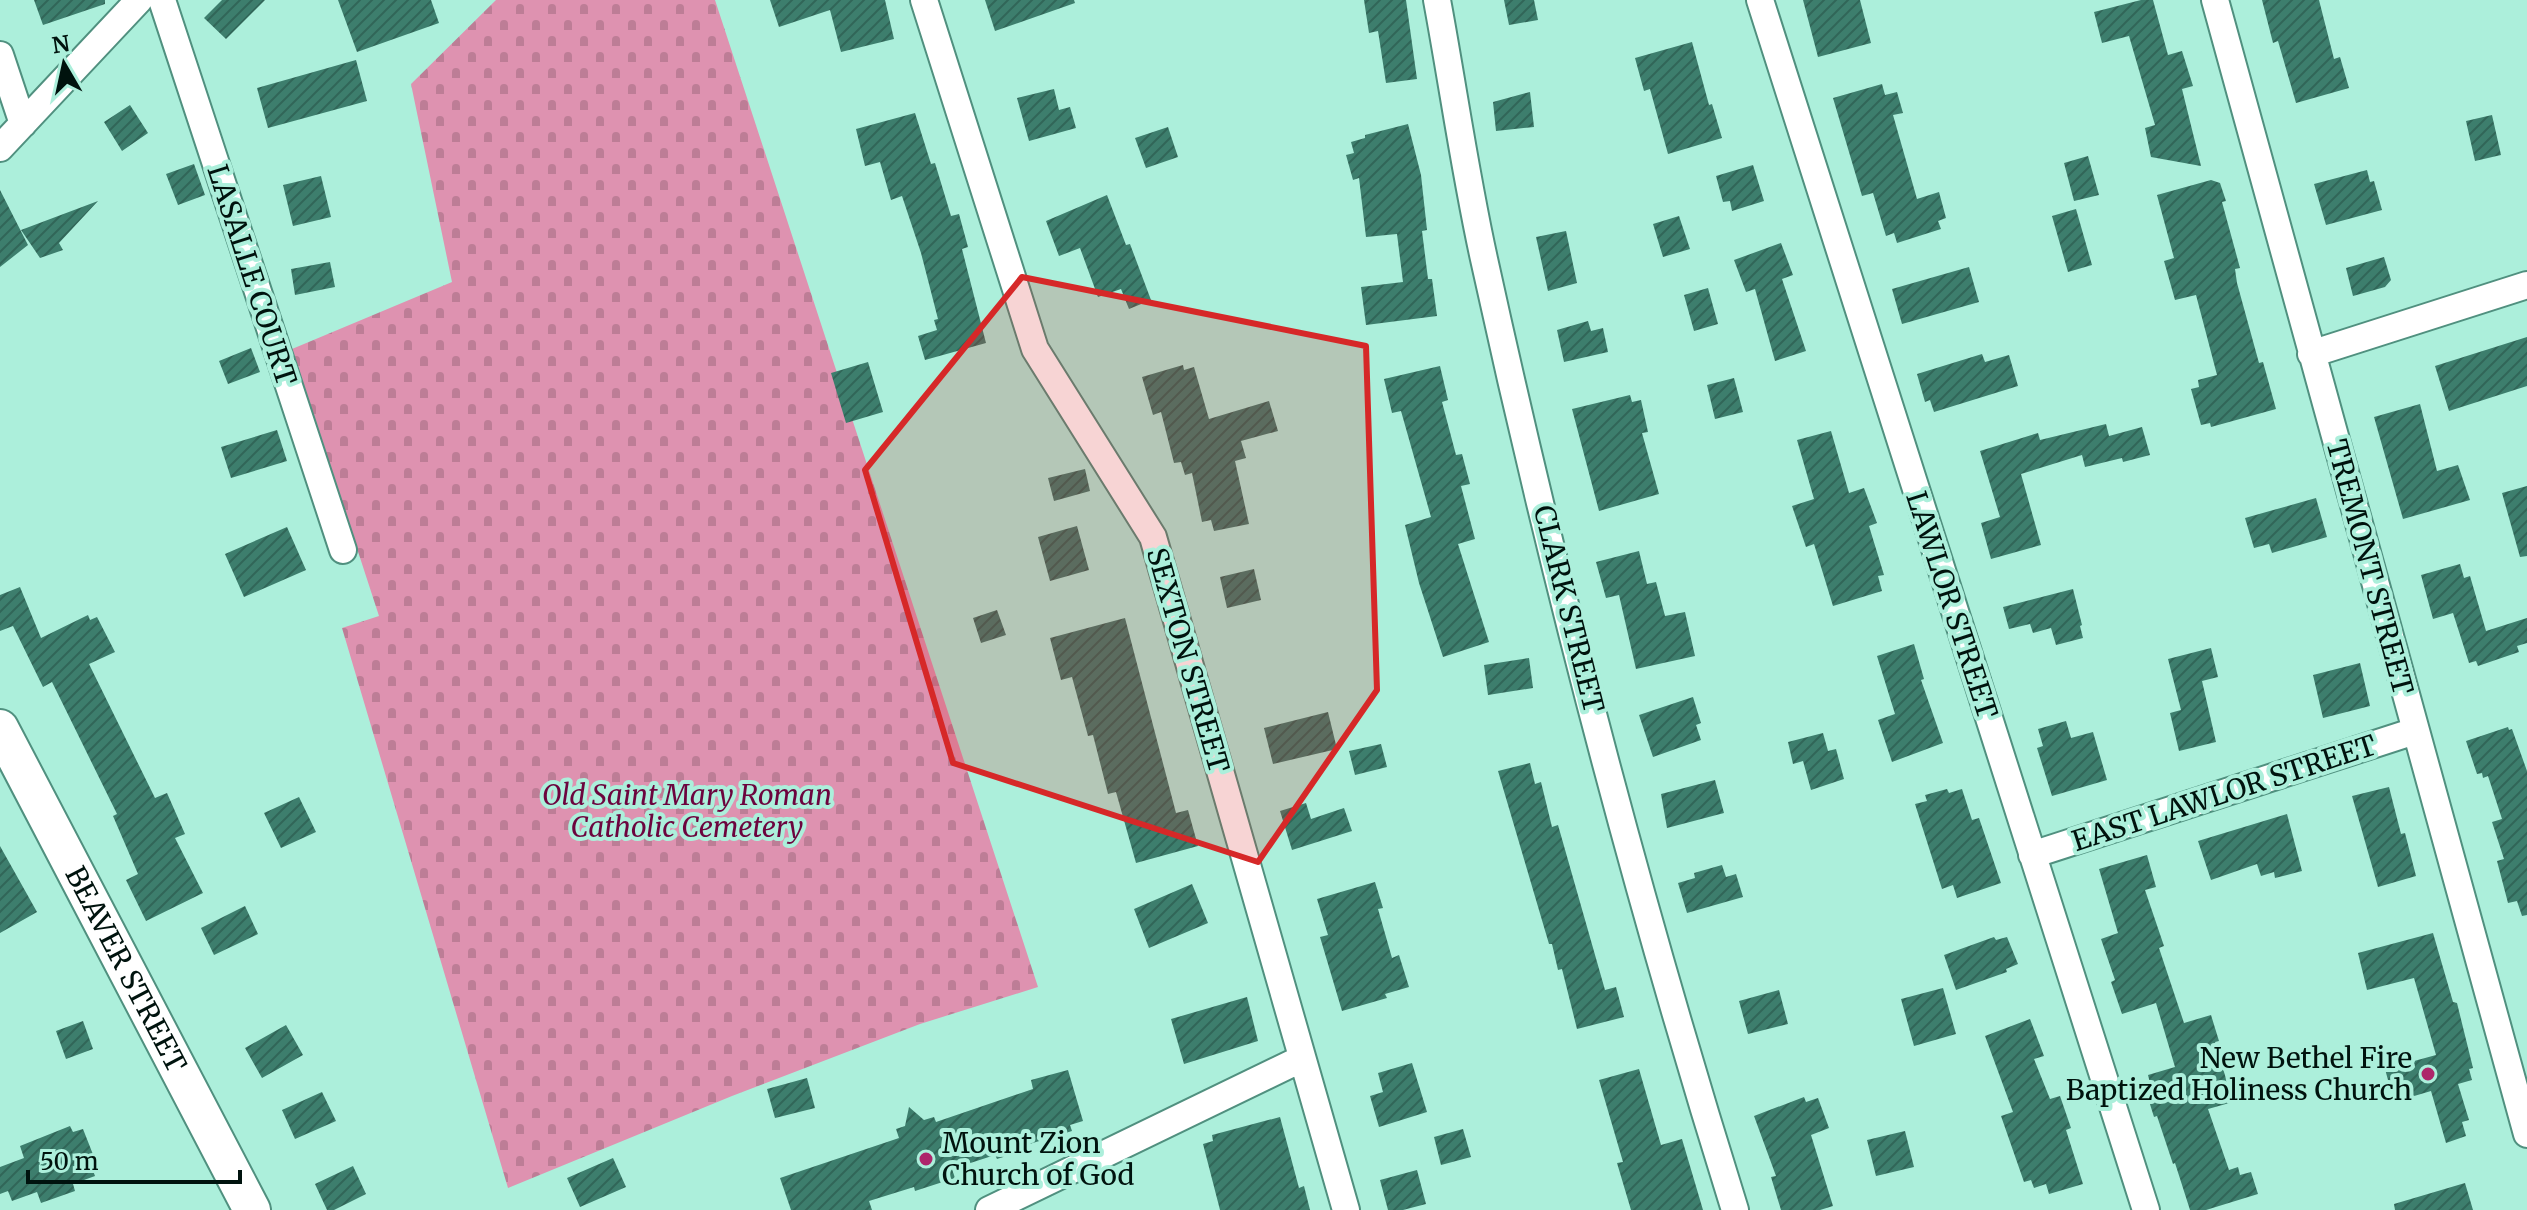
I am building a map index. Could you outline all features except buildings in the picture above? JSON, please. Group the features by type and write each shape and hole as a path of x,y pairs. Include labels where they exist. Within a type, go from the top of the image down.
{"main road":[{"name":"BEAVER STREET","path":"0,728 252,1210"}],"street":[{"path":"0,148 139,0"},
{"name":"LASALLE COURT","path":"162,0 343,550"},
{"name":"SEXTON STREET","path":"924,0 1035,349 1153,537 1346,1210"},
{"name":"CLARK STREET","path":"1437,0 1484,257 1561,580 1652,937 1735,1210"},
{"name":"LAWLOR STREET","path":"1760,0 2146,1210"},
{"name":"TREMONT STREET","path":"2215,0 2527,1134"},
{"path":"0,55 23,124"},
{"path":"2311,354 2527,285"},
{"name":"EAST LAWLOR STREET","path":"2032,855 2415,731"},
{"path":"989,1210 1301,1059"}],"highlighted area":[{"path":"1022,277 1366,346 1377,690 1258,862 953,763 865,470"}],"green space":[{"name":"Old Saint Mary Roman Catholic Cemetery","path":"496,0 715,0 1038,987 920,1024 732,1096 508,1188 342,628 379,616 292,349 452,282 411,84"}],"place":[{"name":"New Bethel Fire Baptized Holiness Church","path":"2428,1074"},
{"name":"Mount Zion Church of God","path":"926,1159"}]}
